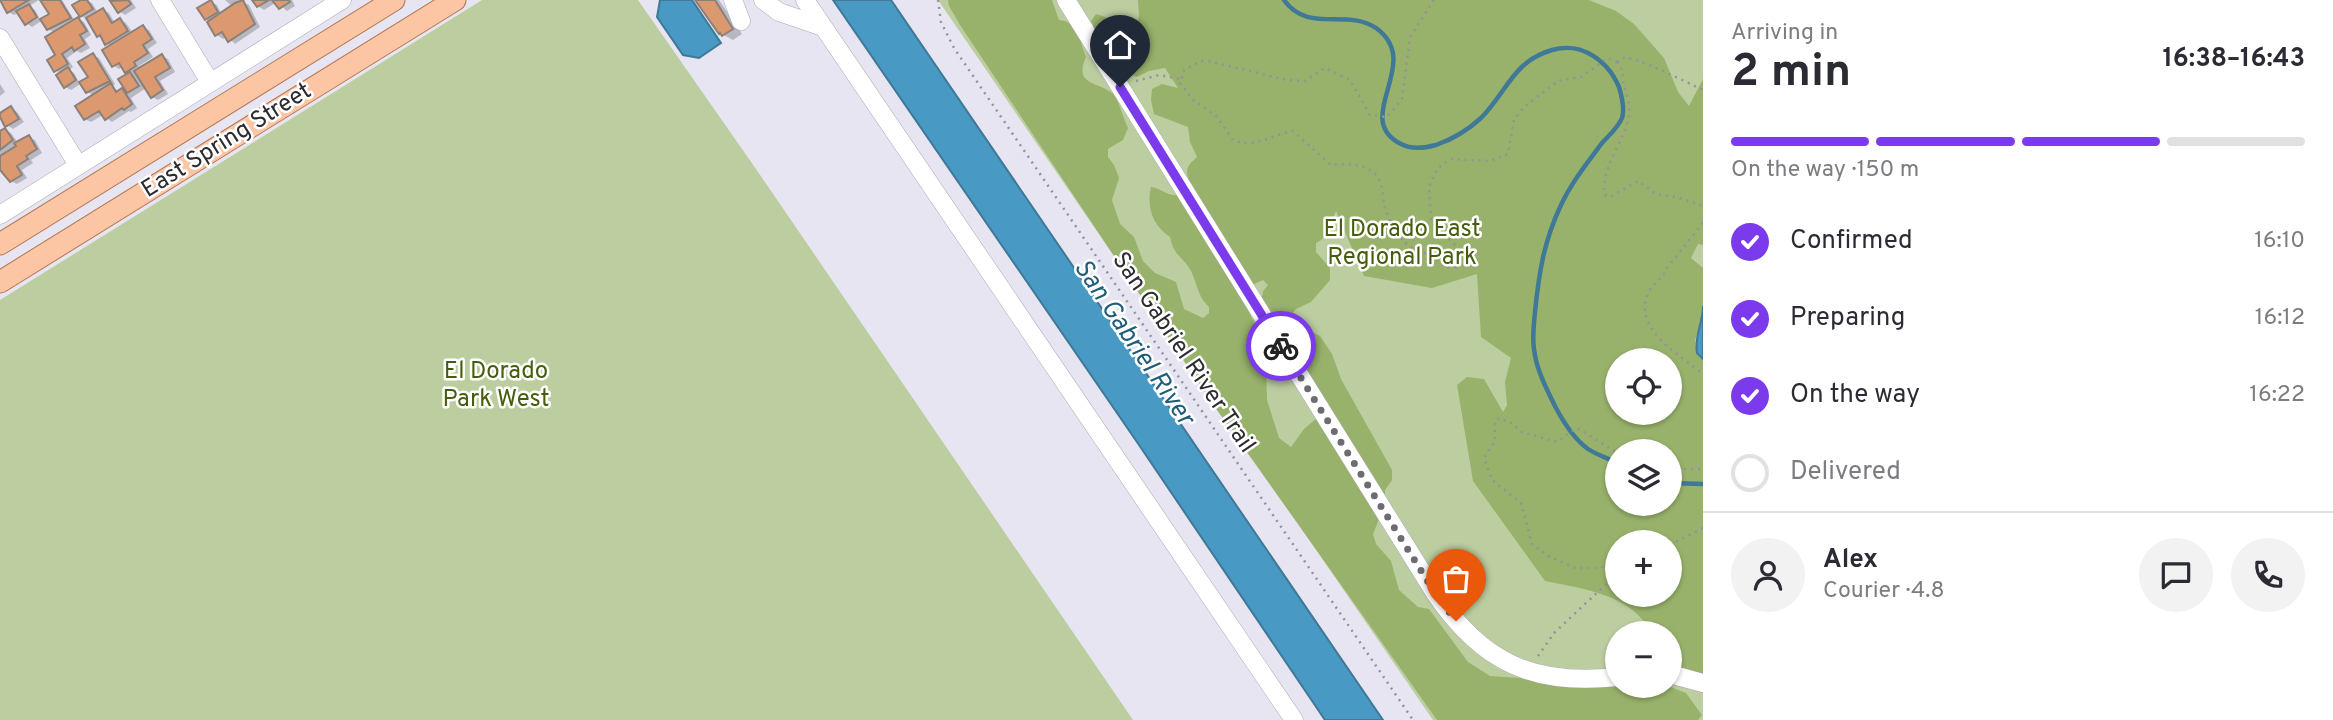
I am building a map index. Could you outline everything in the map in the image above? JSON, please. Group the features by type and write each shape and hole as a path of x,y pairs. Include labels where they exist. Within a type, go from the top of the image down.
{"main road":[{"name":"East Spring Street","path":"0,244 394,0"},
{"name":"East Spring Street","path":"0,282 455,0"}],"street":[{"path":"160,0 210,82"},
{"path":"0,215 342,0"},
{"path":"733,0 741,21"},
{"path":"763,0 779,12 823,27"},
{"path":"805,0 1294,720"},
{"path":"1066,0 1445,608 1480,645 1528,670 1576,680 1605,678"},
{"path":"0,38 78,165"},
{"path":"1682,677 1703,683"}],"path":[{"name":"San Gabriel River Trail","path":"938,0 941,22 954,48 1413,720"},
{"path":"1434,0 1410,37 1402,99 1387,117 1370,115 1350,80 1325,68 1305,81 1287,80 1201,61 1184,70 1180,79 1183,89 1217,117 1233,141 1257,144 1293,131 1331,165 1353,164 1374,172 1381,184 1387,213 1404,241 1447,268 1456,268 1461,265 1457,247 1432,221 1429,187 1437,169 1450,159 1490,161 1507,154 1514,120 1524,107 1558,81 1581,78 1608,58 1617,62 1623,71 1622,79 1629,95 1629,118 1605,177 1605,195 1610,197 1638,181 1646,184 1656,194 1703,205"},
{"path":"1617,62 1622,58 1636,60 1703,90"},
{"path":"1120,87 1158,75 1180,79"},
{"path":"1703,223 1667,268 1664,277 1648,293 1644,306 1654,333 1703,374"},
{"path":"1605,446 1576,428 1557,442 1548,441 1522,432 1511,422 1499,418 1495,421 1495,441 1484,458 1492,480 1521,503 1532,544 1548,556 1575,568 1605,566"},
{"path":"1682,469 1703,469"},
{"path":"1682,539 1703,528"},
{"path":"1528,670 1555,633 1605,585"}],"green space":[{"name":"El Dorado Park West","path":"482,0 638,0 1133,720 0,720 0,300"},
{"name":"El Dorado East Regional Park","path":"938,0 1703,0 1703,720 1433,720"},
{"name":"El Dorado East Regional Park","path":"948,0 1052,0 1059,20 1070,24 1080,39 1086,57 1083,74 1086,79 1115,96 1128,128 1123,140 1108,149 1108,157 1119,178 1112,200 1120,224 1134,237 1143,261 1155,273 1176,282 1184,309 1203,318 1209,313 1209,307 1188,266 1176,253 1170,237 1155,222 1149,202 1151,187 1175,195 1180,195 1187,189 1188,169 1197,157 1190,142 1188,127 1154,114 1152,89 1162,84 1178,88 1165,68 1137,77 1120,69 1103,47 1091,21 1096,14 1121,25 1131,26 1137,24 1138,0 1589,0 1616,11 1634,24 1664,58 1678,92 1689,106 1703,79 1703,245 1698,244 1691,258 1703,268 1703,318 1695,340 1697,353 1703,359 1703,675 1682,669 1682,621 1644,621 1627,607 1682,607 1682,530 1605,530 1605,595 1545,581 1473,481 1457,385 1467,377 1484,379 1503,412 1507,405 1505,382 1511,358 1481,337 1477,274 1432,288 1364,276 1336,211 1326,234 1316,243 1316,252 1330,268 1330,280 1311,302 1296,309 1280,324 1270,318 1261,303 1263,291 1268,285 1263,280 1250,286 1243,294 1258,331 1266,366 1267,400 1279,438 1291,447 1304,429 1318,417 1290,352 1292,339 1299,332 1310,331 1320,336 1332,354 1341,379 1392,470 1392,480 1385,490 1385,504 1373,534 1376,544 1391,561 1399,590 1418,607 1429,609 1468,662 1490,676 1520,678 1573,688 1605,685 1605,698 1682,698 1682,691 1702,715 1698,720 1437,720 1212,403 960,25"}],"water":[{"path":"660,0 692,0 721,43 699,58 683,55 657,17"},
{"name":"San Gabriel River","path":"833,0 891,0 1383,720 1325,720"},
{"path":"1703,306 1703,359 1697,353 1696,347"}],"building":[{"path":"0,0 29,0 7,13"},
{"path":"40,0 60,0 71,18 47,30 40,19 49,14"},
{"path":"87,0 93,9 80,17 72,5"},
{"path":"128,0 131,4 118,13 110,1"},
{"path":"211,0 218,12 205,20 197,8"},
{"path":"243,0 255,24 228,42 222,32 215,36 207,22"},
{"path":"252,0 269,0 257,7"},
{"path":"272,0 289,0 290,2 279,9"},
{"path":"695,0 715,0 733,29 722,36 719,34"},
{"path":"29,4 37,17 25,25 16,11"},
{"path":"103,8 112,23 120,18 128,31 105,45 86,18"},
{"path":"78,17 87,31 80,35 85,44 74,51 72,47 62,54 68,64 54,72 47,60 55,55 45,37"},
{"path":"143,25 152,39 143,45 148,53 134,62 136,66 125,73 119,63 112,67 102,50"},
{"path":"93,53 110,81 86,93 79,82 88,77 78,62"},
{"path":"162,54 170,68 155,77 163,90 151,98 134,71"},
{"path":"68,67 76,80 64,88 56,75"},
{"path":"130,72 139,86 127,93 118,79"},
{"path":"111,83 116,92 122,88 132,104 105,120 99,111 84,120 75,106"},
{"path":"11,106 19,119 5,127 0,113"},
{"path":"5,128 13,140 0,150 0,131"},
{"path":"29,135 37,149 17,166 22,175 10,182 0,170 0,156 16,146 14,143"}],"waterway":[{"path":"1284,0 1304,16 1364,22 1376,28 1389,42 1393,57 1392,73 1382,120 1387,133 1401,144 1410,147 1436,145 1466,130 1490,108 1519,69 1539,55 1552,50 1570,48 1584,51 1598,59 1610,72 1619,87 1622,118 1575,181 1555,218 1541,270 1533,339 1539,372 1566,425 1588,449 1605,458"},
{"path":"1682,483 1703,484"}],"way so far":[{"path":"1281,346 1435,593 1456,621"}],"route":[{"path":"1120,87 1281,346"}]}
